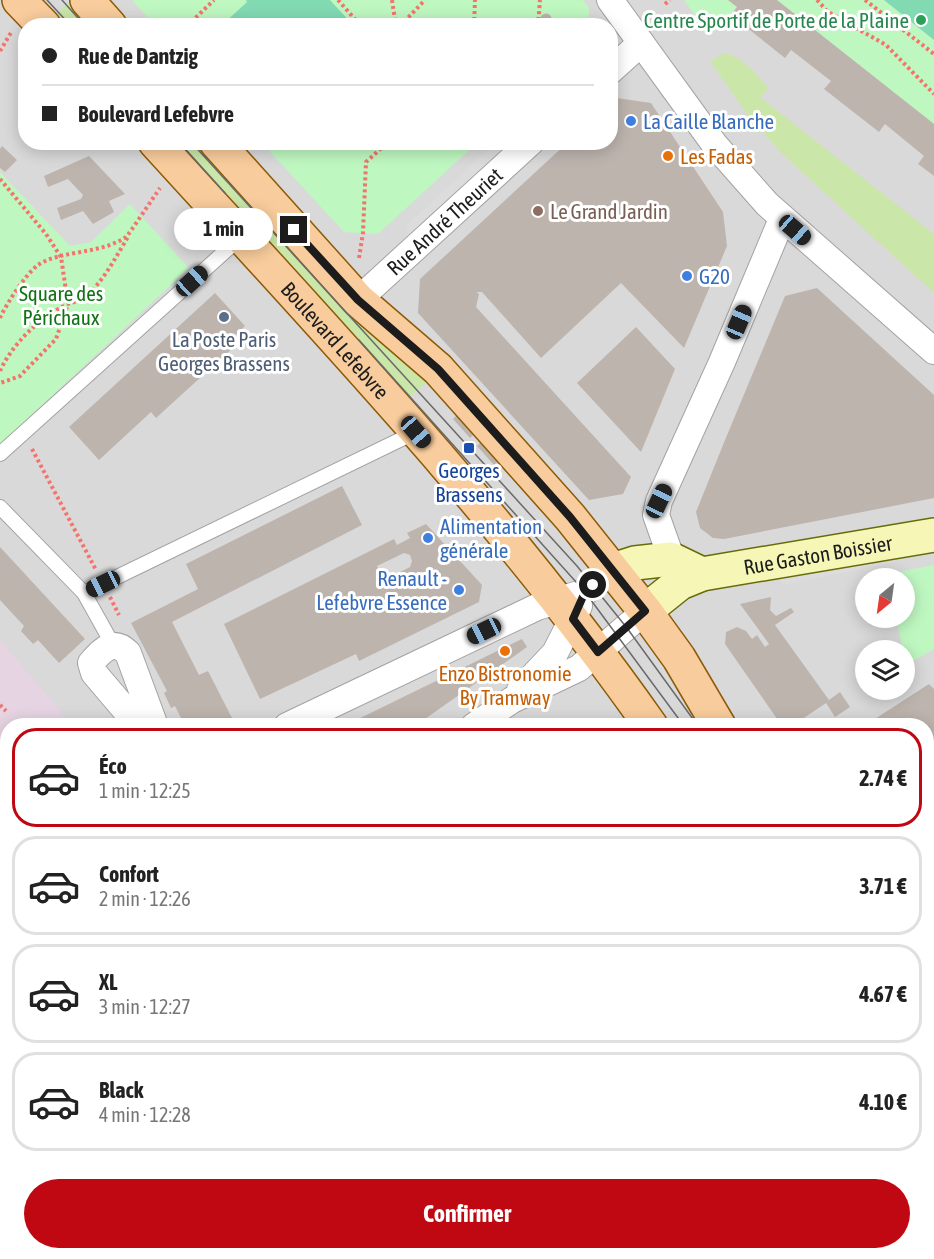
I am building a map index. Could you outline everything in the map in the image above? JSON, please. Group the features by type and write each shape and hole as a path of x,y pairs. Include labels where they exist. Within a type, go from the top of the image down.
{"main road":[{"path":"87,0 103,18"},
{"name":"Boulevard Lefebvre","path":"162,150 572,603 598,652 645,718"},
{"path":"223,150 358,300 438,369 613,570 678,658 714,718"},
{"name":"Rue Gaston Boissier","path":"613,570 635,563 684,572 934,535"},
{"name":"Rue Gaston Boissier","path":"645,611 684,572"}],"street":[{"path":"610,0 715,145 782,219 934,351"},
{"path":"618,64 641,43"},
{"name":"Rue André Theuriet","path":"358,300 522,150"},
{"path":"684,572 656,515 659,501 722,362 782,219"},
{"path":"306,718 572,603 613,570"},
{"path":"512,700 555,653 572,603"},
{"path":"486,718 512,700 579,668 645,611"},
{"path":"132,718 94,673 91,663 104,649 113,645 121,646 128,653 152,718"}],"lane":[{"path":"0,454 241,237"},
{"path":"84,593 416,432"},
{"path":"0,507 84,593 113,645"}],"path":[{"path":"195,18 214,0"},
{"path":"338,0 354,18"},
{"path":"392,0 396,18"},
{"path":"407,18 426,0"},
{"path":"474,18 475,0"},
{"path":"539,18 540,0"},
{"path":"665,4 670,0"},
{"path":"817,0 828,12 886,45 934,94"},
{"path":"865,0 934,54"},
{"path":"0,51 18,28"},
{"path":"366,266 358,258 363,233 366,162 379,150"},
{"path":"0,179 46,234 61,257 68,304 56,339 20,376 0,383"},
{"path":"0,371 6,359 29,330 68,304 80,301 96,284 139,215 166,181"},
{"path":"0,318 7,304 38,265 61,257 96,251 128,236"},
{"path":"24,433 121,618"},
{"path":"0,705 6,711"}],"shaded area":[{"path":"0,0 934,0 934,718 0,718"},
{"path":"487,150 511,150 410,242 406,226"},
{"path":"894,556 895,562 855,568 855,570 782,585 780,579"},
{"path":"0,640 66,718 0,718"}],"green space":[{"path":"72,0 89,18 55,18 53,16"},
{"path":"132,0 583,0 589,8 588,18 148,18"},
{"path":"246,0 330,0 347,18 230,18 247,2"},
{"path":"684,0 728,0 737,7 719,28 708,34"},
{"path":"777,0 884,0 934,40 934,124"},
{"name":"Centre Sportif de Porte de la Plaine","path":"884,0 934,0 934,40"},
{"path":"724,53 743,62 768,87 761,98 934,234 934,293 781,153 744,110 710,61"},
{"path":"175,150 208,150 432,378 405,401"},
{"path":"268,150 469,150 378,234 344,232"},
{"name":"Square des Périchaux","path":"0,172 70,246 91,242 130,204 189,268 0,444"},
{"path":"934,565 934,649 915,660 915,640 901,640 898,628 915,628 915,569"}],"building":[{"path":"728,0 777,0 934,124 934,176 918,164 924,156 885,124 879,132 824,89 831,81 791,50 785,58 731,15 737,7"},
{"path":"546,13 552,18 540,18"},
{"path":"618,98 651,103 723,212 727,246 684,348 621,283 541,358 482,292 476,292 479,294 476,307 631,477 623,494 589,500 418,313 420,279 559,150 618,150"},
{"path":"2,146 17,160 5,172 0,168"},
{"path":"89,156 125,194 109,201 114,212 93,224 83,211 61,220 57,208 81,199 83,195 68,179 48,187 44,176"},
{"path":"817,288 934,395 934,498 724,539 713,538 700,528 696,512 725,440 785,296"},
{"path":"215,293 245,326 230,340 235,346 156,418 151,412 99,460 69,427"},
{"path":"636,327 675,369 641,452 577,383"},
{"path":"460,412 477,431 470,438 453,419"},
{"path":"484,439 501,458 494,465 477,446"},
{"path":"342,486 362,525 172,622 199,675 208,671 232,718 181,718 175,706 171,708 164,693 167,691 131,623 198,589 186,564"},
{"path":"426,524 482,585 479,602 359,661 356,654 260,699 224,624 394,539 397,545 410,538 407,533","holes":["404,553 410,555 412,561 410,567 396,574 394,580 397,585 389,589 377,566","428,571 431,576 416,584 413,578"]},
{"path":"0,547 85,639 59,663 38,640 33,644 21,631 24,626 0,600"},
{"path":"771,597 770,610 776,616 791,608 794,612 775,625 829,700 840,692 850,707 835,717 826,703 804,718 776,718 725,644 726,632 737,627 746,631 752,639 757,635 765,647 769,644 740,604"},
{"path":"522,639 527,647 426,718 360,718"},
{"path":"929,684 934,689 934,718 876,718 904,700 915,700 915,693"}],"tram line":[{"path":"47,0 64,18"},
{"path":"62,0 78,18"},
{"path":"186,150 225,193"},
{"path":"198,150 577,566 627,628 692,718"},
{"path":"359,340 585,592 678,718"}],"place":[{"name":"Centre Sportif de Porte de la Plaine","path":"921,20"},
{"name":"La Caille Blanche","path":"631,121"},
{"name":"Les Fadas","path":"668,156"},
{"name":"Le Grand Jardin","path":"538,211"},
{"name":"G20","path":"687,276"},
{"name":"La Poste Paris Georges Brassens","path":"224,317"},
{"name":"Georges Brassens","path":"469,448"},
{"name":"Alimentation générale","path":"428,538"},
{"name":"Renault - Lefebvre Essence","path":"459,590"},
{"name":"Enzo Bistronomie By Tramway","path":"505,651"}],"route":[{"path":"294,230 358,300 438,369 570,517 645,611 598,652 573,619 585,592 593,585"}]}
